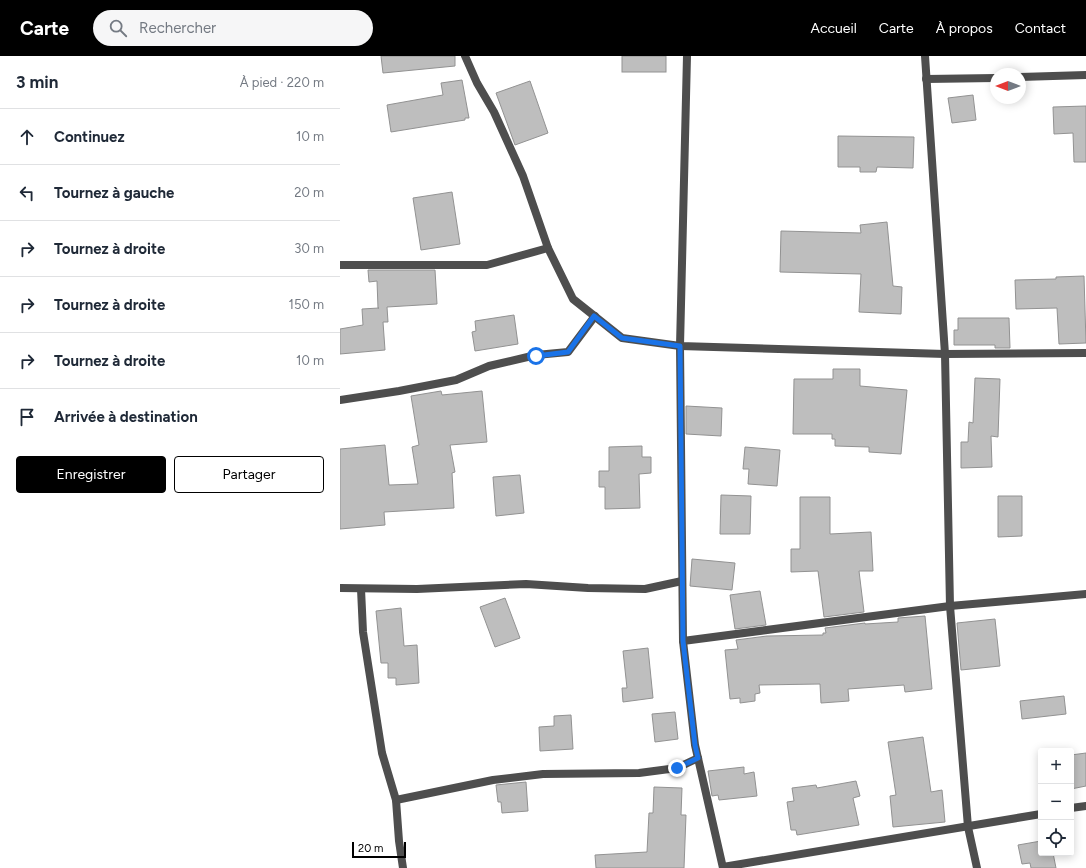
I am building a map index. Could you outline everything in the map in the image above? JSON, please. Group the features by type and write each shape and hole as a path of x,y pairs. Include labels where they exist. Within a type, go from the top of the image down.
{"street":[{"path":"465,56 477,83 494,112 524,176 548,248 573,299 622,338 680,346 945,354 1086,353"},
{"path":"687,56 680,346 683,641 695,745 723,868 1038,815"},
{"path":"925,56 945,354 950,606 968,827 976,868"},
{"path":"1026,77 1086,75"},
{"path":"926,80 990,78"},
{"path":"340,265 487,265 548,248"},
{"path":"340,400 400,391 456,380 489,366 536,356 568,352 594,316"},
{"path":"340,588 417,589 526,584 588,588 644,589 682,581"},
{"path":"361,589 363,632 382,753 396,800 399,841 403,868"},
{"path":"683,641 950,606 1086,594"},
{"path":"396,800 493,780 543,774 647,772 677,768 698,758"},
{"path":"1074,808 1086,806"}],"building":[{"path":"381,56 455,56 455,66 383,73"},
{"path":"622,56 666,56 666,72 622,72"},
{"path":"462,80 469,118 465,118 465,120 391,132 387,105 443,95 441,83"},
{"path":"530,81 548,133 515,145 496,93"},
{"path":"973,95 976,120 952,123 948,98"},
{"path":"1086,106 1086,162 1074,162 1073,133 1054,134 1053,107"},
{"path":"838,136 914,137 913,168 877,167 876,172 860,172 860,167 838,167"},
{"path":"452,192 460,244 421,250 413,198"},
{"path":"887,222 893,286 902,287 901,314 859,312 861,274 780,272 781,231 861,233 860,225"},
{"path":"368,270 435,270 437,304 387,307 388,322 383,322 385,350 340,354 340,329 363,325 362,309 379,308 377,281 369,282"},
{"path":"1084,276 1086,343 1059,344 1057,308 1016,309 1015,280 1056,279 1056,277"},
{"path":"514,315 518,344 475,351 472,332 476,331 475,321"},
{"path":"958,318 1009,318 1010,348 995,348 995,345 954,345 954,330 958,330"},
{"path":"833,369 860,369 860,386 907,390 901,454 869,452 869,447 835,446 835,439 832,439 832,434 793,434 794,379 833,379"},
{"path":"975,378 1000,379 998,437 991,436 992,467 961,468 961,442 968,442 969,422 973,423"},
{"path":"441,391 442,395 482,391 487,442 450,445 455,472 452,473 454,508 384,512 385,525 340,529 340,449 385,445 389,485 418,484 412,447 419,445 411,396"},
{"path":"686,406 722,408 721,436 686,434"},
{"path":"642,446 642,457 651,457 651,473 639,474 640,508 605,509 605,487 599,487 599,471 609,471 609,447"},
{"path":"745,447 780,450 777,486 748,484 749,469 743,469"},
{"path":"520,475 524,513 496,516 493,477"},
{"path":"721,495 751,496 750,534 720,534"},
{"path":"998,496 1022,496 1022,536 998,537"},
{"path":"800,497 830,497 830,534 871,532 873,571 859,571 864,612 824,617 818,571 791,572 791,549 800,549"},
{"path":"692,559 735,563 732,590 690,586"},
{"path":"760,591 766,625 735,629 730,595"},
{"path":"505,598 520,638 495,647 480,607"},
{"path":"401,608 404,646 417,645 419,683 396,685 396,678 388,678 388,663 381,663 376,611"},
{"path":"925,616 932,689 905,692 904,685 848,689 849,701 821,703 820,684 759,685 760,693 755,694 755,701 740,703 740,698 730,699 725,650 738,649 736,640 767,636 823,635 823,633 826,633 825,628 865,623 898,622 898,618"},
{"path":"995,619 1000,666 961,670 957,623"},
{"path":"648,648 653,698 623,702 622,688 627,688 623,651"},
{"path":"1064,696 1066,714 1022,719 1020,701"},
{"path":"675,712 678,739 655,742 652,714"},
{"path":"571,715 573,749 540,751 539,727 554,726 554,716"},
{"path":"923,737 931,792 942,790 945,822 893,827 890,796 896,795 888,742"},
{"path":"1086,753 1086,786 1074,788 1074,784 1074,755"},
{"path":"744,767 744,774 754,772 757,796 719,800 718,795 712,796 708,771"},
{"path":"856,781 860,796 853,798 859,825 797,835 796,830 791,830 787,802 794,801 792,788 816,785 817,788"},
{"path":"526,782 528,811 502,813 501,802 498,802 496,785"},
{"path":"654,787 682,788 681,815 686,815 684,868 596,868 595,855 647,852 649,813 653,813"},
{"path":"1038,842 1038,856 1054,856 1056,868 1031,868 1030,863 1022,864 1018,845"}],"route":[{"path":"536,356 568,352 594,316 622,338 680,346 683,641 695,745 698,758 677,768"}]}
